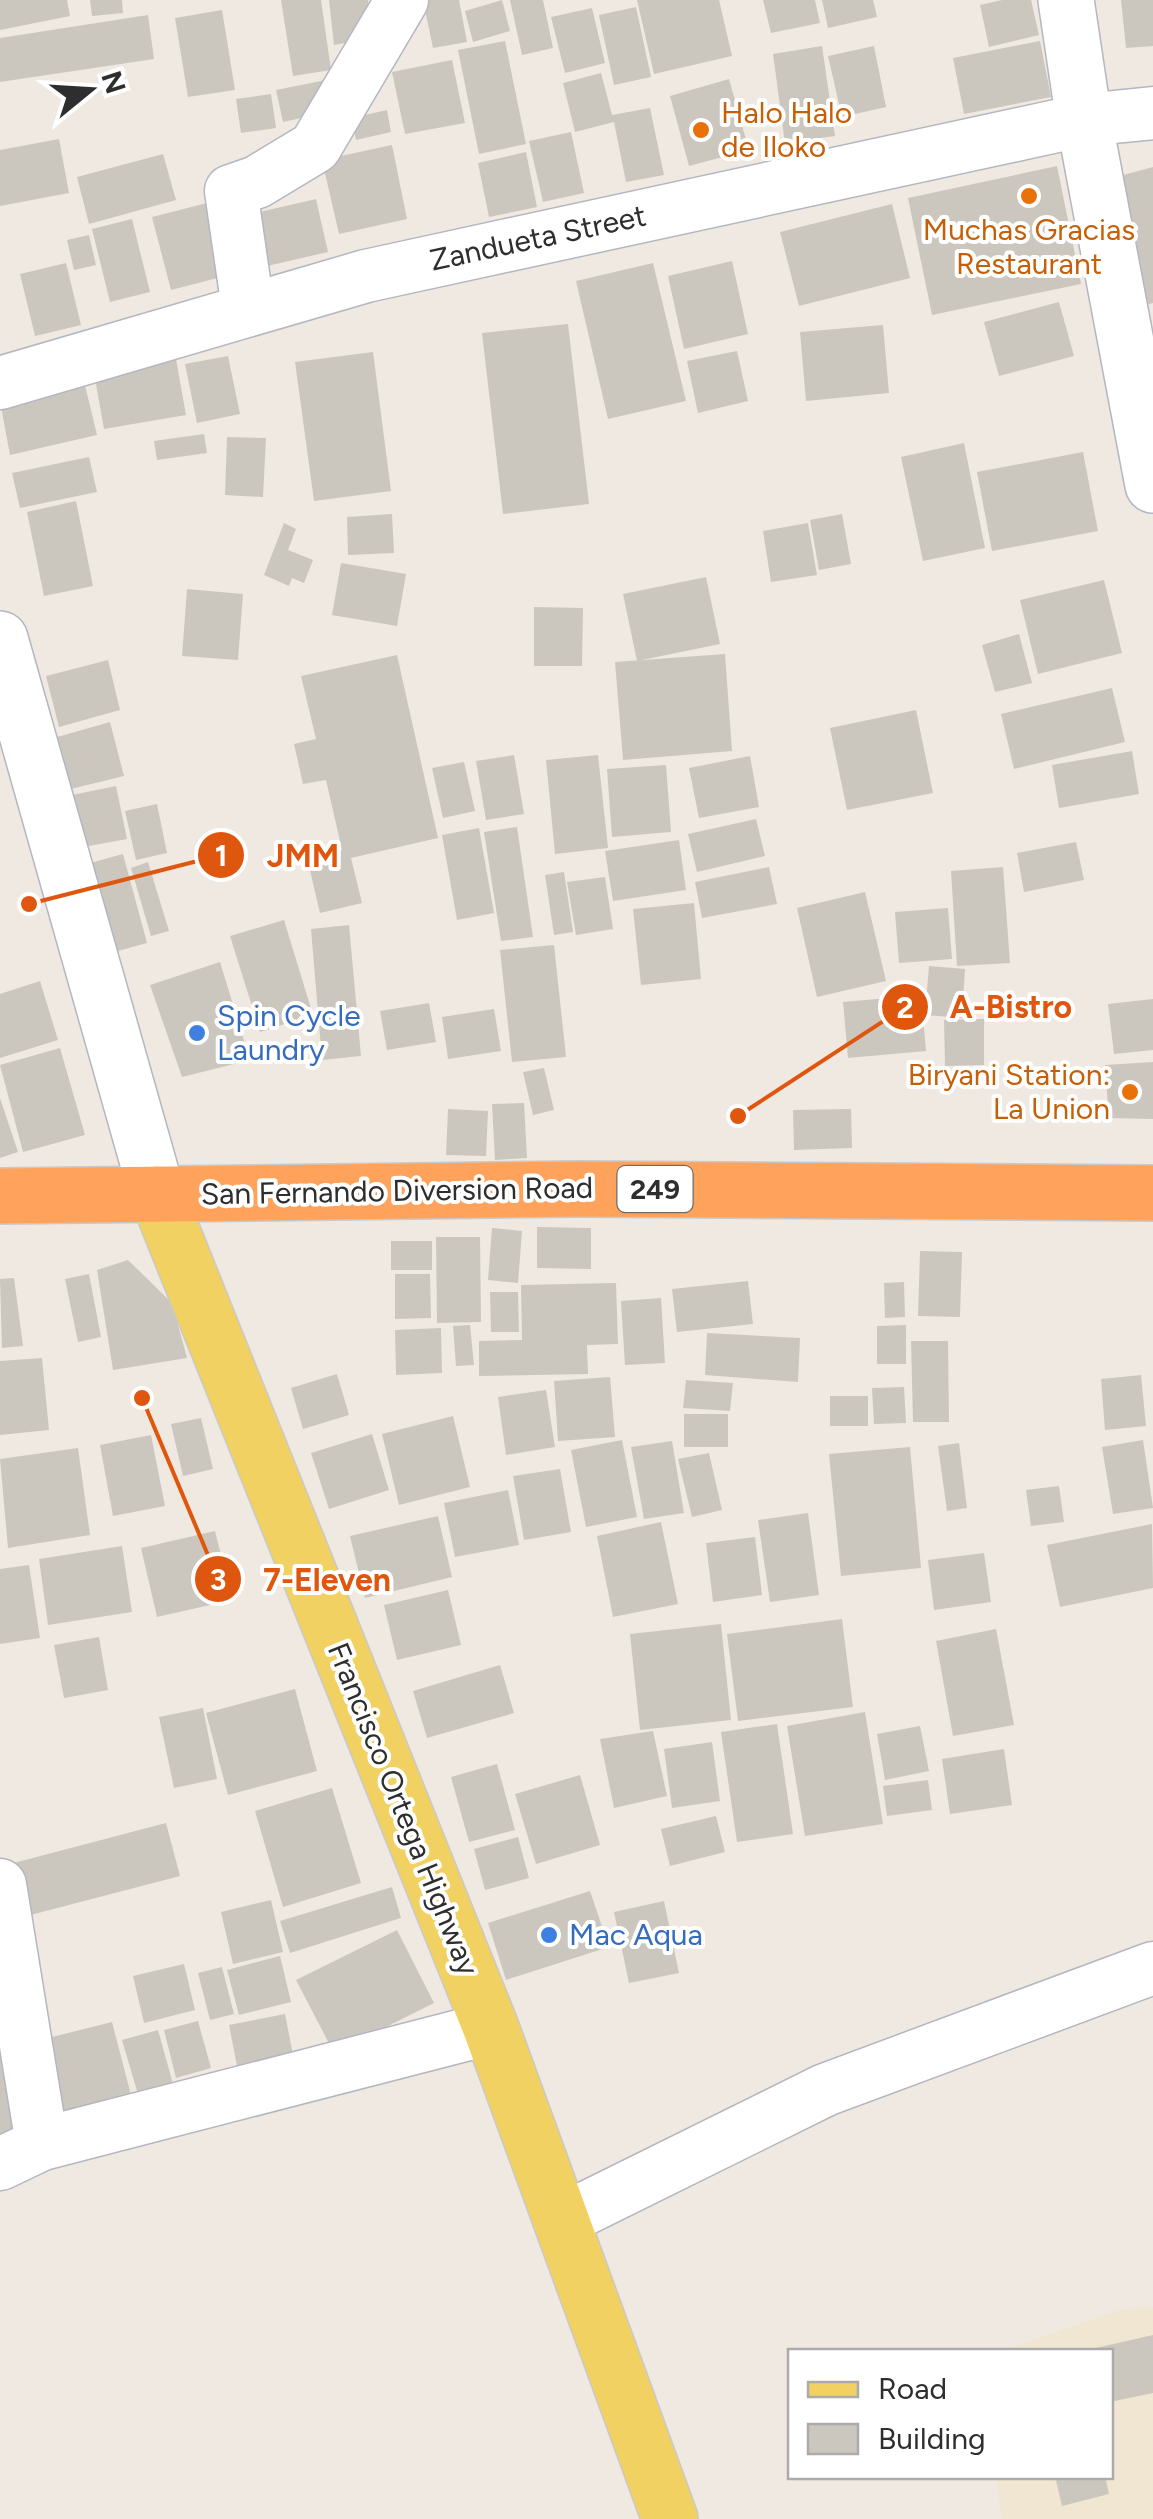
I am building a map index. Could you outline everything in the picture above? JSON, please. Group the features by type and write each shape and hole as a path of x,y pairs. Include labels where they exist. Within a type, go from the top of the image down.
{"highway":[{"name":"San Fernando Diversion Road","path":"0,1196 578,1188 1153,1193"}],"main road":[{"path":"1066,0 1084,120 1153,485"},
{"name":"Francisco Ortega Highway","path":"0,639 158,1194 491,2028 668,2518"}],"street":[{"path":"248,308 231,191 257,182 315,147 402,0"},
{"name":"Zandueta Street","path":"0,383 366,276 1084,120 1153,113"},
{"path":"0,1885 21,2154 491,2028"},
{"path":"560,2221 825,2090 1153,1968"}],"shaded area":[{"path":"1153,2307 1153,2519 1002,2519 996,2479 1113,2479 1113,2349 1007,2349 1123,2309"}],"building":[{"path":"0,0 67,0 70,16 0,30"},
{"path":"90,0 122,0 123,13 92,16"},
{"path":"281,0 321,0 331,70 293,76"},
{"path":"329,0 368,0 372,38 334,45"},
{"path":"423,0 459,0 467,42 433,48"},
{"path":"502,0 510,31 473,42 465,11"},
{"path":"510,0 543,0 553,48 522,55"},
{"path":"637,0 719,0 732,56 654,74"},
{"path":"763,0 815,0 820,23 771,33"},
{"path":"822,0 873,0 877,17 828,28"},
{"path":"1031,0 1039,35 989,47 980,5"},
{"path":"1121,0 1153,0 1153,46 1126,48"},
{"path":"636,7 651,77 614,85 599,15"},
{"path":"592,8 605,63 565,73 551,17"},
{"path":"222,10 235,90 188,97 175,18"},
{"path":"148,15 154,59 0,82 0,38"},
{"path":"505,41 526,144 479,154 458,50"},
{"path":"1040,41 1051,97 964,114 953,58"},
{"path":"822,46 835,136 785,143 773,54"},
{"path":"874,46 886,107 842,117 828,56"},
{"path":"452,60 465,123 405,134 392,72"},
{"path":"601,73 612,115 650,108 664,175 626,182 614,122 575,132 563,83"},
{"path":"729,79 749,150 689,166 670,96"},
{"path":"326,80 333,111 283,122 276,90"},
{"path":"271,94 276,128 241,133 236,99"},
{"path":"387,110 391,132 356,140 352,118"},
{"path":"571,132 584,193 543,202 529,141"},
{"path":"59,139 69,193 0,206 0,150"},
{"path":"392,145 407,219 339,234 322,160"},
{"path":"526,152 537,207 489,217 478,163"},
{"path":"163,154 176,200 89,224 77,177"},
{"path":"1057,166 1081,284 932,315 908,198"},
{"path":"1153,167 1153,303 1142,306 1108,179"},
{"path":"316,199 328,252 254,269 242,216"},
{"path":"219,200 237,273 171,290 152,217"},
{"path":"892,204 910,278 799,306 780,232"},
{"path":"132,219 150,292 110,302 92,229"},
{"path":"89,235 96,265 74,270 67,240"},
{"path":"732,261 748,334 684,349 668,276"},
{"path":"66,263 81,325 35,336 20,274"},
{"path":"653,263 686,401 608,419 576,281"},
{"path":"1059,302 1074,356 999,376 984,322"},
{"path":"568,324 589,504 503,514 482,333"},
{"path":"883,325 889,393 806,401 800,332"},
{"path":"737,351 748,401 698,413 687,361"},
{"path":"373,352 391,491 314,501 295,362"},
{"path":"228,356 240,414 197,423 185,364"},
{"path":"176,359 186,415 104,429 94,373"},
{"path":"84,381 97,435 10,455 0,401"},
{"path":"204,434 207,453 157,460 154,441"},
{"path":"227,437 266,438 263,497 225,495"},
{"path":"964,443 985,548 923,561 901,457"},
{"path":"1083,452 1098,531 992,551 977,472"},
{"path":"89,457 97,492 20,508 12,473"},
{"path":"76,501 93,586 44,596 27,512"},
{"path":"392,514 394,553 348,555 347,517"},
{"path":"842,514 851,564 819,570 810,520"},
{"path":"284,523 296,529 288,550 313,560 304,583 292,578 289,586 264,575"},
{"path":"808,523 817,575 771,582 763,531"},
{"path":"341,563 406,574 397,626 332,615"},
{"path":"706,577 720,644 637,661 623,594"},
{"path":"1104,580 1122,653 1038,674 1020,600"},
{"path":"187,589 243,594 238,660 182,656"},
{"path":"534,607 583,608 582,666 534,666"},
{"path":"1019,634 1032,683 995,692 982,645"},
{"path":"725,654 732,751 623,760 615,662"},
{"path":"397,655 438,838 351,858 362,903 320,913 307,858 342,850 326,780 303,784 294,744 316,739 301,676"},
{"path":"108,660 120,710 59,727 46,676"},
{"path":"1112,688 1125,742 1014,769 1001,714"},
{"path":"916,710 933,793 847,810 830,728"},
{"path":"110,722 124,776 71,789 57,737"},
{"path":"1132,751 1139,794 1059,808 1052,765"},
{"path":"514,755 524,814 486,820 476,761"},
{"path":"598,755 608,848 555,854 546,760"},
{"path":"750,756 759,807 699,818 689,768"},
{"path":"464,762 475,811 443,818 432,768"},
{"path":"666,765 671,832 612,837 607,769"},
{"path":"116,786 127,839 78,848 67,796"},
{"path":"157,804 167,853 136,860 125,811"},
{"path":"756,819 765,856 697,872 688,834"},
{"path":"517,827 533,937 501,941 484,832"},
{"path":"479,828 494,913 457,920 442,835"},
{"path":"679,840 686,890 613,901 605,851"},
{"path":"1076,842 1084,880 1024,892 1017,853"},
{"path":"123,854 147,943 107,954 83,865"},
{"path":"148,862 169,931 151,936 131,868"},
{"path":"769,867 777,904 702,918 695,882"},
{"path":"1003,867 1010,963 957,966 951,871"},
{"path":"564,872 573,932 554,935 545,875"},
{"path":"605,877 613,929 576,935 567,882"},
{"path":"865,892 886,981 817,997 797,908"},
{"path":"694,903 701,979 641,985 633,909"},
{"path":"948,908 952,959 899,963 895,912"},
{"path":"284,920 313,1015 260,1032 230,936"},
{"path":"349,925 361,1056 322,1060 311,929"},
{"path":"554,945 566,1057 512,1062 500,950"},
{"path":"220,962 250,1060 182,1077 150,985"},
{"path":"929,966 965,969 962,1018 925,1015"},
{"path":"40,981 58,1040 0,1058 0,994"},
{"path":"921,995 926,1051 848,1058 843,1002"},
{"path":"1153,999 1153,1050 1114,1054 1108,1004"},
{"path":"429,1003 436,1042 387,1050 380,1011"},
{"path":"494,1009 501,1051 448,1059 442,1017"},
{"path":"984,1019 984,1065 945,1066 944,1020"},
{"path":"60,1048 85,1135 23,1152 0,1065"},
{"name":"Biryani Station: La Union","path":"1153,1062 1153,1119 1109,1118 1105,1065"},
{"path":"544,1068 554,1110 533,1115 523,1072"},
{"path":"0,1098 18,1152 0,1158"},
{"path":"524,1103 527,1158 495,1160 492,1104"},
{"path":"448,1109 488,1111 486,1156 446,1155"},
{"path":"851,1109 852,1148 794,1150 793,1110"},
{"path":"537,1227 591,1228 591,1269 537,1268"},
{"path":"492,1228 522,1231 518,1283 488,1280"},
{"path":"436,1237 480,1237 481,1322 437,1323"},
{"path":"391,1241 432,1241 432,1270 391,1270"},
{"path":"920,1251 962,1252 960,1317 918,1316"},
{"path":"128,1260 172,1303 187,1358 113,1370 97,1270"},
{"path":"89,1274 101,1337 78,1342 65,1279"},
{"path":"395,1274 430,1274 431,1318 395,1319"},
{"path":"14,1278 23,1346 2,1348 0,1279"},
{"path":"748,1281 753,1324 677,1332 672,1289"},
{"path":"904,1282 905,1317 885,1318 884,1283"},
{"path":"616,1283 618,1344 587,1345 588,1374 479,1376 479,1341 522,1340 521,1285"},
{"path":"490,1292 518,1292 519,1332 491,1332"},
{"path":"661,1298 665,1363 625,1365 621,1301"},
{"path":"470,1325 474,1365 456,1366 453,1326"},
{"path":"906,1325 906,1364 877,1364 877,1326"},
{"path":"441,1328 442,1373 396,1375 395,1330"},
{"path":"707,1333 800,1338 798,1382 705,1375"},
{"path":"911,1341 948,1341 949,1422 913,1422"},
{"path":"42,1358 49,1430 0,1435 0,1361"},
{"path":"337,1374 349,1415 303,1429 291,1388"},
{"path":"1141,1375 1146,1426 1105,1430 1101,1379"},
{"path":"610,1377 615,1437 558,1441 554,1381"},
{"path":"686,1380 733,1383 730,1411 683,1408"},
{"path":"904,1387 906,1423 874,1424 872,1388"},
{"path":"546,1390 555,1447 506,1455 498,1397"},
{"path":"830,1396 868,1396 868,1426 830,1426"},
{"path":"684,1414 728,1414 728,1447 684,1447"},
{"path":"453,1416 470,1487 399,1505 382,1434"},
{"path":"201,1418 213,1469 183,1476 171,1424"},
{"path":"372,1434 389,1490 329,1509 311,1453"},
{"path":"151,1435 165,1506 113,1516 100,1445"},
{"path":"622,1440 637,1517 586,1527 571,1450"},
{"path":"1143,1440 1153,1508 1113,1514 1102,1447"},
{"path":"672,1441 684,1513 644,1519 631,1447"},
{"path":"959,1443 967,1508 947,1511 938,1446"},
{"path":"910,1447 921,1568 841,1576 829,1454"},
{"path":"78,1448 90,1535 8,1548 0,1459"},
{"path":"709,1453 722,1510 692,1517 678,1459"},
{"path":"560,1469 571,1532 524,1540 513,1476"},
{"path":"1059,1486 1064,1522 1031,1526 1026,1490"},
{"path":"508,1490 519,1545 455,1557 444,1503"},
{"path":"808,1513 819,1595 770,1602 758,1520"},
{"path":"438,1516 452,1577 365,1598 350,1536"},
{"path":"661,1522 678,1604 613,1617 597,1536"},
{"path":"1152,1524 1153,1588 1060,1607 1047,1545"},
{"path":"215,1531 232,1600 157,1617 141,1548"},
{"path":"755,1537 762,1595 713,1602 706,1543"},
{"path":"122,1546 132,1612 48,1625 39,1559"},
{"path":"984,1553 991,1602 934,1610 928,1560"},
{"path":"29,1565 40,1638 0,1644 0,1569"},
{"path":"448,1590 461,1645 397,1660 384,1605"},
{"path":"842,1619 853,1707 738,1721 727,1634"},
{"path":"721,1624 731,1720 640,1730 630,1634"},
{"path":"996,1629 1014,1725 953,1736 936,1641"},
{"path":"99,1637 108,1690 64,1698 54,1645"},
{"path":"500,1665 514,1713 427,1738 413,1691"},
{"path":"295,1689 317,1771 228,1795 206,1713"},
{"path":"203,1708 217,1779 174,1788 159,1717"},
{"path":"865,1712 883,1824 805,1836 787,1726"},
{"path":"777,1724 793,1834 737,1842 721,1732"},
{"path":"920,1726 929,1771 885,1780 877,1734"},
{"path":"653,1731 667,1796 614,1808 600,1739"},
{"path":"712,1742 720,1801 672,1808 664,1749"},
{"path":"1004,1749 1012,1805 950,1814 942,1759"},
{"path":"497,1764 515,1830 469,1842 451,1777"},
{"path":"580,1775 600,1845 536,1864 515,1794"},
{"path":"928,1780 932,1810 887,1816 883,1786"},
{"path":"332,1788 361,1883 283,1907 255,1811"},
{"path":"716,1816 725,1852 670,1866 661,1829"},
{"path":"166,1823 180,1876 19,1918 6,1865"},
{"path":"518,1837 529,1878 485,1890 474,1849"},
{"path":"392,1887 401,1918 290,1953 280,1921"},
{"path":"590,1891 609,1947 506,1980 488,1923"},
{"path":"271,1900 283,1952 233,1964 221,1912"},
{"path":"664,1901 679,1973 629,1983 614,1912"},
{"path":"397,1930 434,2003 334,2053 296,1980"},
{"path":"280,1956 291,2002 239,2015 227,1970"},
{"path":"184,1964 195,2010 144,2023 133,1976"},
{"path":"222,1967 234,2014 210,2020 198,1973"},
{"path":"0,1998 29,2134 0,2139"},
{"path":"285,2014 293,2055 237,2066 229,2025"},
{"path":"198,2021 211,2068 176,2078 164,2030"},
{"path":"112,2022 132,2099 63,2116 44,2039"},
{"path":"158,2030 175,2091 140,2101 122,2040"},
{"path":"1153,2335 1153,2393 1113,2401 1113,2349 1091,2349"},
{"path":"1056,2479 1106,2479 1109,2494 1062,2506"}],"place":[{"name":"Halo Halo de Iloko","path":"701,130"},
{"name":"Muchas Gracias Restaurant","path":"1029,196"},
{"name":"JMM","path":"29,904"},
{"name":"Spin Cycle Laundry","path":"197,1033"},
{"name":"Biryani Station: La Union","path":"1130,1092"},
{"name":"A-Bistro","path":"738,1116"},
{"name":"7-Eleven","path":"142,1398"},
{"name":"Mac Aqua","path":"549,1935"}]}
